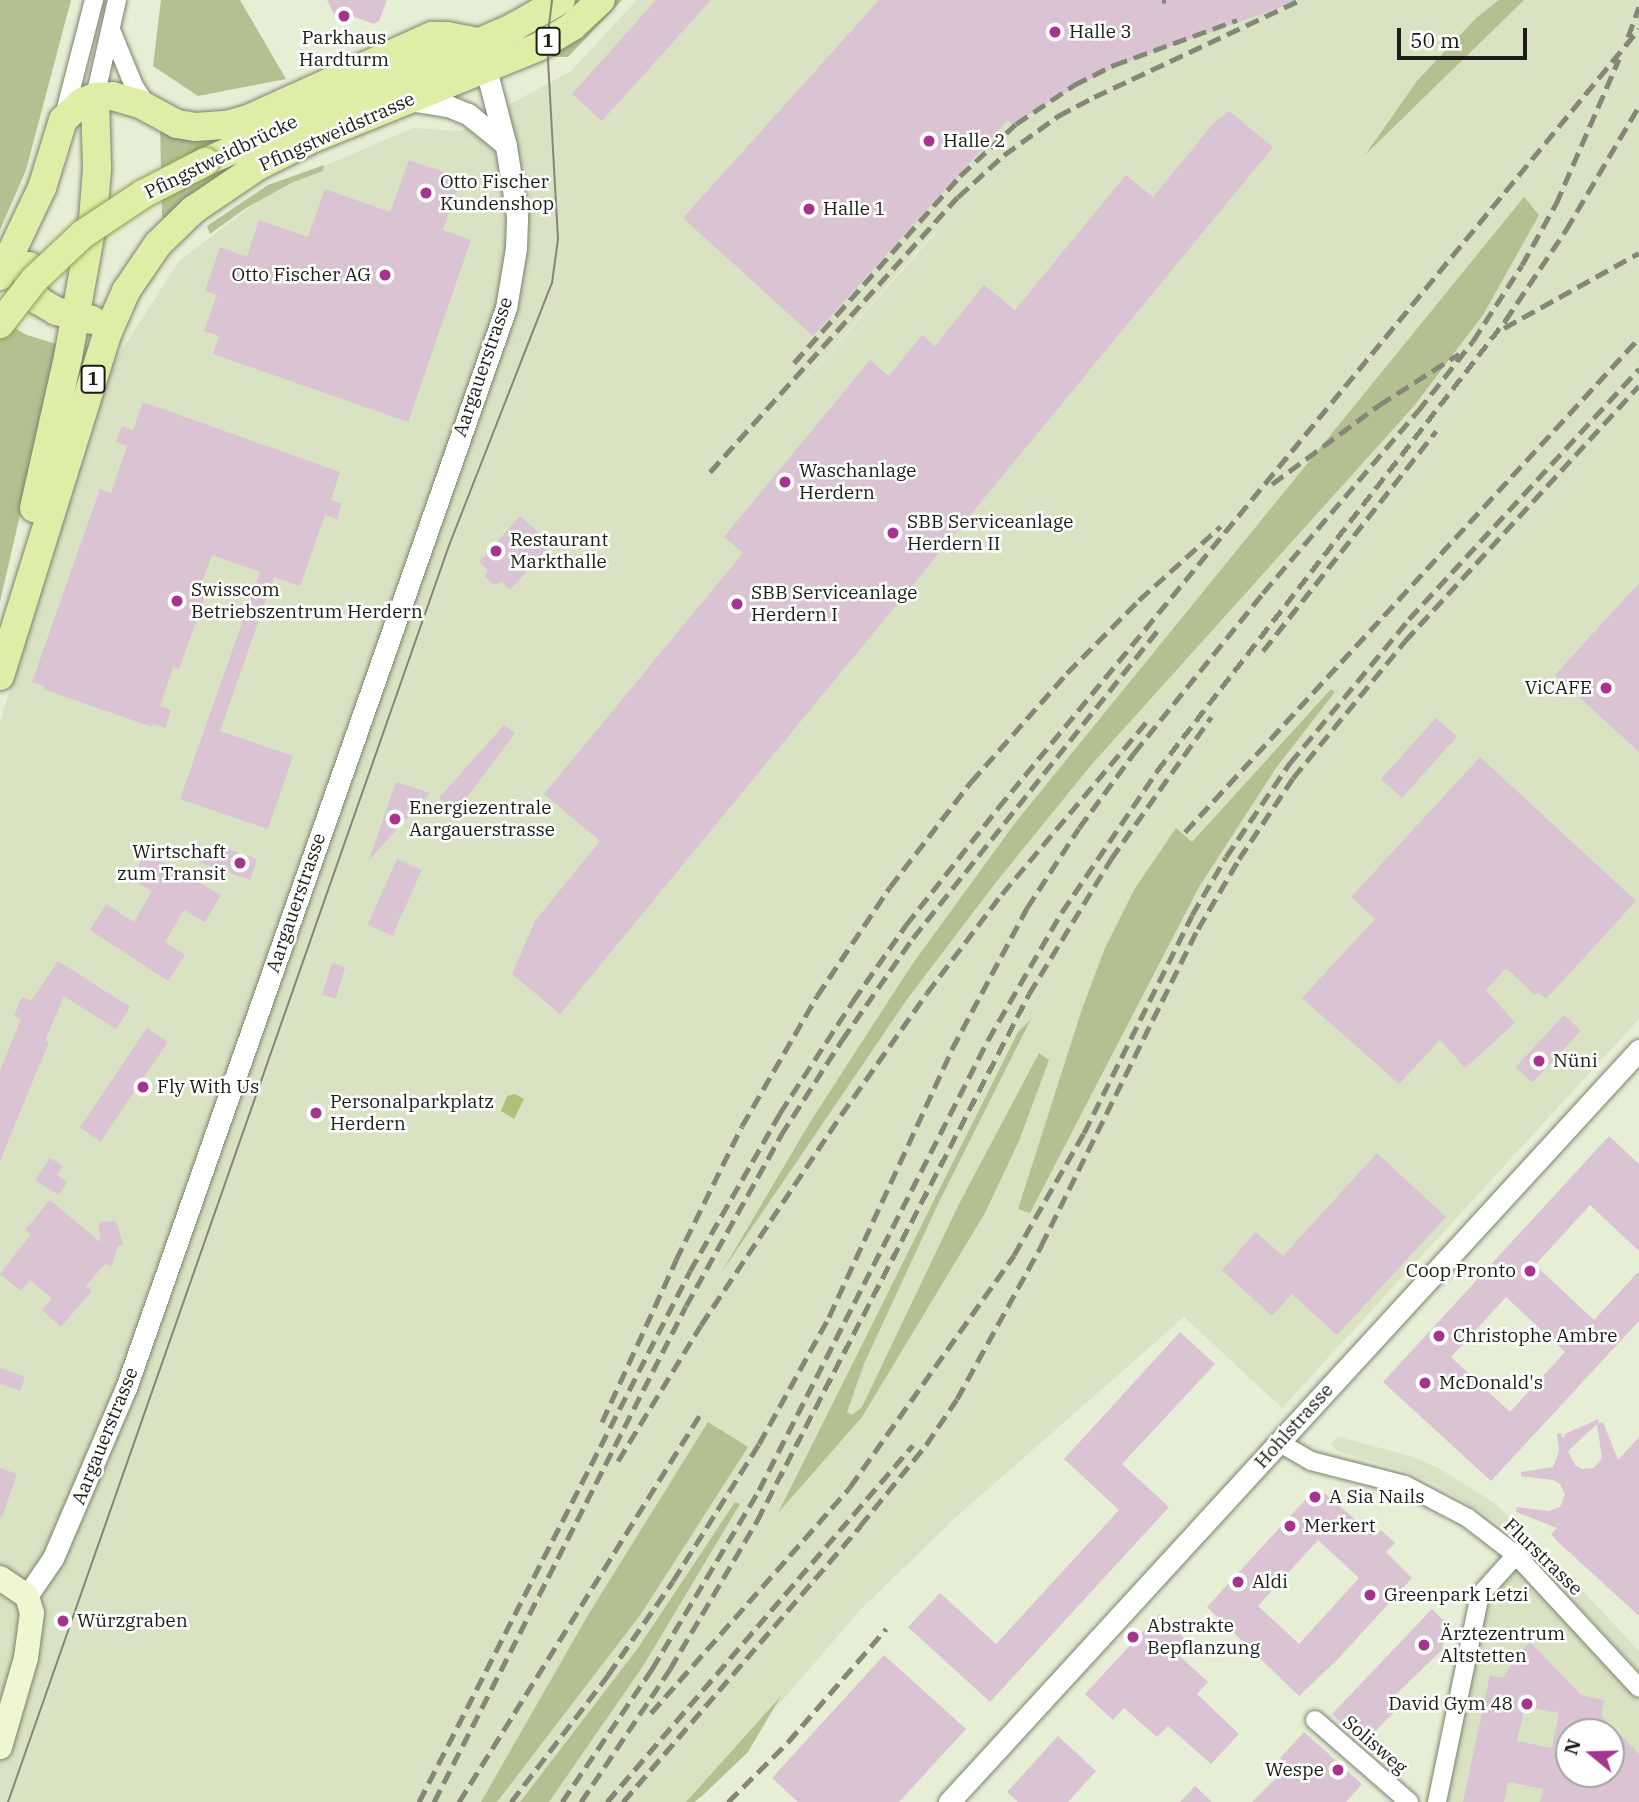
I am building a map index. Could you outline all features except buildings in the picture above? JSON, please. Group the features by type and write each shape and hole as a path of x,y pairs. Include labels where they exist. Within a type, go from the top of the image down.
{"main road":[{"name":"Pfingstweidstrasse","path":"0,676 115,315 132,279 158,244 207,199 286,151 409,100 482,55 561,0"},
{"name":"Pfingstweidstrasse","path":"482,55 555,37 601,0"},
{"path":"0,276 42,188 63,120 77,105 95,97 118,97 150,108 165,119 185,125 227,125 248,119 432,37 447,36 482,55"},
{"name":"Pfingstweidbrücke","path":"0,324 34,280 83,234 143,194 205,162 482,55"},
{"path":"0,631 41,482 76,317 96,193 95,97"},
{"path":"63,120 68,143 64,166 27,277 30,289 39,301 76,317 99,321 115,315"},
{"path":"0,1578 27,1596 32,1613 29,1646 0,1747"}],"street":[{"path":"63,120 94,0"},
{"path":"95,97 117,0"},
{"path":"111,30 134,86 150,108"},
{"name":"Aargauerstrasse","path":"27,1596 53,1558 126,1388 506,308 514,268 517,215 506,146 482,55"},
{"path":"409,100 447,106 468,114 492,131 506,146"},
{"name":"Hohlstrasse","path":"949,1802 1639,1050"},
{"name":"Flurstrasse","path":"1280,1443 1311,1461 1405,1485 1468,1518 1516,1555 1639,1688"},
{"path":"1437,1802 1480,1595 1516,1555"},
{"name":"Solisweg","path":"1315,1720 1409,1802"}],"shaded area":[{"path":"0,0 71,0 26,170 0,230"},
{"path":"161,0 240,0 286,79 198,96 153,66"},
{"path":"614,0 622,0 568,57 552,57 552,50"},
{"path":"637,0 1639,0 1639,1019 1282,1408 1184,1317 955,1518 861,1609 695,1802 0,1802 0,722 112,365 179,261 279,185 413,128 461,131 571,71","holes":["938,230 760,431 927,240"]},
{"path":"1499,0 1524,0 1365,155 1417,81 1476,18"},
{"path":"160,126 289,139 166,220 162,216"},
{"path":"324,165 323,171 293,182 246,208 210,234 207,226 268,185"},
{"path":"1524,197 1539,215 1483,315 1414,406 1092,764 997,881 908,998 721,1273 812,1119 911,966 1015,823"},
{"path":"0,320 27,335 59,345 0,602"},
{"path":"1331,689 1335,692 1276,768 1199,887 1030,1213 1018,1209 1082,1009 1105,948 1134,890 1176,828 1192,842"},
{"path":"1031,1019 939,1202 864,1364 847,1412 852,1415 862,1407 959,1204 1039,1053 1049,1060 1019,1141 985,1213 862,1417 778,1513 1018,1032"},
{"path":"515,1094 524,1099 514,1119 501,1111 507,1096"},
{"path":"708,1422 748,1447 641,1614 497,1802 481,1802 588,1615"},
{"path":"1338,1437 1411,1456 1440,1469 1493,1502 1535,1540 1639,1651 1639,1671 1512,1535 1491,1518 1433,1483 1405,1471 1337,1451 1331,1444"},
{"path":"735,1502 740,1504 643,1666 549,1802 520,1802 638,1648"},
{"path":"1512,1552 1639,1692 1639,1802 1439,1802 1479,1589"},
{"path":"781,1696 748,1752 702,1796 694,1802 686,1802"}],"tram line":[{"path":"8,1802 450,543 552,283 558,239 547,42 552,0"}],"railway":[{"path":"1162,1 1166,0"},
{"path":"710,472 958,197 1004,155 1058,116 1094,97 1300,0"},
{"path":"1628,37 1639,7"},
{"path":"794,363 960,176 1016,124 1074,85 1114,65 1237,20"},
{"path":"419,1802 690,1271 780,1113 853,1001 906,925 998,808 1639,29"},
{"path":"511,1802 608,1675 673,1581 759,1444 829,1317 952,1049 1027,908 1079,828 1134,753 1473,341 1522,265 1556,204 1619,59"},
{"path":"562,1802 652,1669 759,1490 988,1040 1062,912 1157,771 1505,321 1566,230 1639,106"},
{"path":"1504,328 1639,253"},
{"path":"1185,832 1639,338"},
{"path":"1272,484 1379,405 1459,354"},
{"path":"651,1713 850,1487 1014,1255 1084,1133 1192,915 1226,857 1290,763 1409,619 1639,369"},
{"path":"623,1802 860,1526 926,1445 957,1399 1041,1246 1198,929 1239,859 1293,778 1405,641 1639,386"},
{"path":"1263,651 1436,431"},
{"path":"602,1422 676,1260 742,1126 817,996 890,887 971,782 1067,673 1139,600 1221,526"},
{"path":"434,1802 686,1306 781,1135 842,1040 913,938 1158,630"},
{"path":"581,1802 670,1669 757,1521 1029,994 1111,859 1211,717"},
{"path":"618,1461 701,1325 841,1115 927,993 1002,894 1148,720"},
{"path":"459,1802 699,1416"},
{"path":"607,1802 913,1445"},
{"path":"728,1802 788,1742 886,1629"}],"place":[{"name":"Parkhaus Hardturm","path":"344,16"},
{"name":"Halle 3","path":"1055,32"},
{"name":"Halle 2","path":"929,141"},
{"name":"Otto Fischer Kundenshop","path":"426,193"},
{"name":"Halle 1","path":"809,209"},
{"name":"Otto Fischer AG","path":"385,275"},
{"name":"Waschanlage Herdern","path":"785,482"},
{"name":"SBB Serviceanlage Herdern II","path":"893,533"},
{"name":"Restaurant Markthalle","path":"496,551"},
{"name":"Swisscom Betriebszentrum Herdern","path":"177,601"},
{"name":"SBB Serviceanlage Herdern I","path":"737,604"},
{"name":"ViCAFE","path":"1606,688"},
{"name":"Energiezentrale Aargauerstrasse","path":"395,819"},
{"name":"Wirtschaft zum Transit","path":"240,863"},
{"name":"Nüni","path":"1539,1061"},
{"name":"Fly With Us","path":"143,1087"},
{"name":"Personalparkplatz Herdern","path":"316,1113"},
{"name":"Coop Pronto","path":"1530,1271"},
{"name":"Christophe Ambre","path":"1439,1336"},
{"name":"McDonald's","path":"1425,1383"},
{"name":"A Sia Nails","path":"1315,1497"},
{"name":"Merkert","path":"1290,1526"},
{"name":"Aldi","path":"1238,1582"},
{"name":"Greenpark Letzi","path":"1370,1595"},
{"name":"Würzgraben","path":"63,1621"},
{"name":"Abstrakte Bepflanzung","path":"1133,1637"},
{"name":"Ärztezentrum Altstetten","path":"1424,1645"},
{"name":"David Gym 48","path":"1527,1704"},
{"name":"Wespe","path":"1338,1770"}]}
